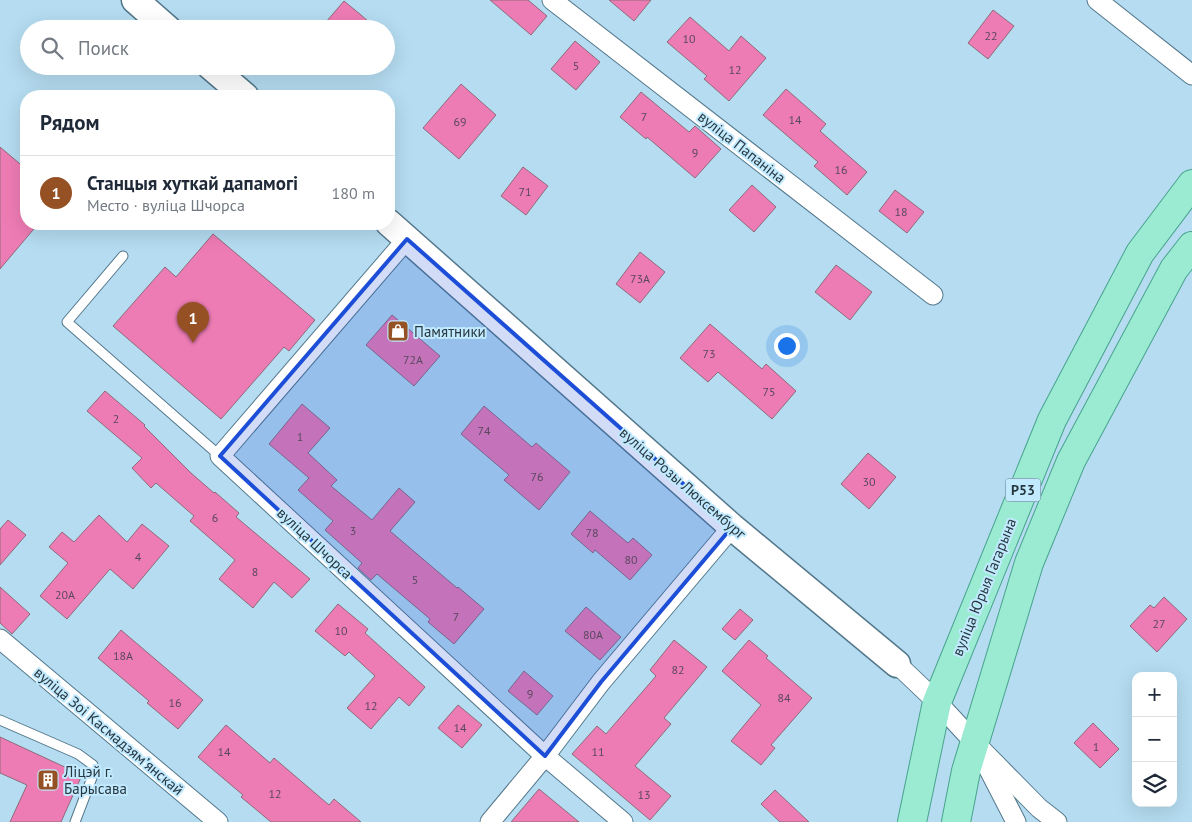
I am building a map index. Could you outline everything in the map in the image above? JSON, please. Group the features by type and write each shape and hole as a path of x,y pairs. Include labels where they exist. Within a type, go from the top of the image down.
{"main road":[{"name":"вуліца Юрыя Гагарына","path":"912,822 937,702 1052,420 1140,253 1192,184"},
{"name":"Р53","path":"956,822 966,771 1029,563 1071,461 1174,269 1192,246"}],"street":[{"path":"135,0 158,20"},
{"name":"вуліца Папаніна","path":"552,0 933,295"},
{"path":"1096,0 1192,75"},
{"path":"220,75 238,90"},
{"path":"220,456 398,231"},
{"name":"вуліца Розы Люксембург","path":"398,231 732,527 897,664 937,702 975,743"},
{"name":"вуліца Шчорса","path":"220,456 544,756 622,822"},
{"path":"490,822 601,682 732,527"},
{"name":"вуліца Зоі Касмадзямʼянскай","path":"0,639 218,822"},
{"path":"975,743 1016,822"},
{"path":"975,743 1039,808 1057,822"}],"lane":[{"path":"123,256 67,322 220,456"},
{"path":"0,720 78,754 93,765 93,775 75,822"}],"highlighted area":[{"path":"407,239 732,527 601,682 545,756 220,456"}],"building":[{"path":"490,0 528,0 547,16 531,35"},
{"path":"609,0 651,0 634,21"},
{"path":"344,1 367,20 328,20"},
{"path":"993,10 1014,26 988,59 968,43"},
{"path":"690,17 729,51 741,36 766,58 729,101 704,79 707,76 667,42"},
{"path":"575,41 600,62 576,90 551,69"},
{"path":"461,84 496,115 459,159 423,128"},
{"path":"786,89 826,124 820,131 867,172 847,195 814,166 818,162 763,115"},
{"path":"641,92 689,132 695,126 721,149 695,178 647,137 646,139 620,117"},
{"path":"0,147 20,164 20,230 33,230 0,269"},
{"path":"523,167 548,186 526,215 501,196"},
{"path":"752,185 776,207 754,232 729,210"},
{"path":"895,190 924,212 907,233 879,211"},
{"path":"213,234 315,320 289,351 284,347 221,419 113,326 165,267 176,277"},
{"path":"640,252 665,272 640,303 616,284"},
{"path":"836,265 872,292 850,320 815,292"},
{"path":"392,315 440,356 414,386 366,345"},
{"path":"710,324 762,369 766,364 796,391 772,419 718,372 708,382 680,358"},
{"path":"105,391 145,425 191,473 239,513 236,517 310,579 292,598 274,582 253,608 219,579 235,560 190,521 194,516 156,483 151,488 132,468 142,458 87,411"},
{"path":"302,404 330,428 308,453 337,480 331,486 372,520 399,488 415,502 390,531 484,609 454,644 428,622 430,619 377,574 371,580 358,568 362,563 325,530 333,521 298,490 309,478 269,444"},
{"path":"484,406 532,447 536,443 570,472 539,510 504,480 509,475 461,434"},
{"path":"868,453 896,477 869,509 841,484"},
{"path":"590,511 628,543 633,538 652,555 630,580 595,550 593,553 571,534"},
{"path":"99,515 127,542 142,524 169,546 133,589 110,569 67,619 40,596 68,563 49,547 62,532 74,542"},
{"path":"8,520 26,535 0,565 0,529"},
{"path":"0,587 30,614 12,634 0,623"},
{"path":"1164,597 1187,619 1157,652 1130,626 1150,605 1154,608"},
{"path":"338,604 368,629 365,633 425,687 409,706 399,697 371,729 347,708 375,676 349,652 345,656 315,631"},
{"path":"586,607 621,637 600,660 565,631"},
{"path":"740,609 753,620 735,640 722,629"},
{"path":"121,630 203,700 178,729 147,703 149,701 98,658"},
{"path":"674,640 707,667 664,718 671,724 635,766 671,796 650,820 572,754 597,726 606,734 656,676 650,670"},
{"path":"749,640 768,656 766,658 812,698 771,745 775,748 761,765 731,741 761,705 722,671"},
{"path":"524,671 553,696 537,715 508,691"},
{"path":"458,705 482,725 462,748 438,728"},
{"path":"1093,723 1119,749 1100,768 1074,743"},
{"path":"226,725 270,763 274,758 329,805 334,799 361,822 271,822 241,797 243,795 198,757"},
{"name":"Ліцэй г. Барысава","path":"0,737 82,775 61,822 10,822 27,785 0,773"},
{"path":"539,789 579,822 511,822"},
{"path":"775,790 809,822 780,822 761,804"}],"place":[{"name":"Памятники","path":"398,331"},
{"name":"Станцыя хуткай дапамогі","path":"193,343"},
{"name":"Ліцэй г. Барысава","path":"48,780"}]}
